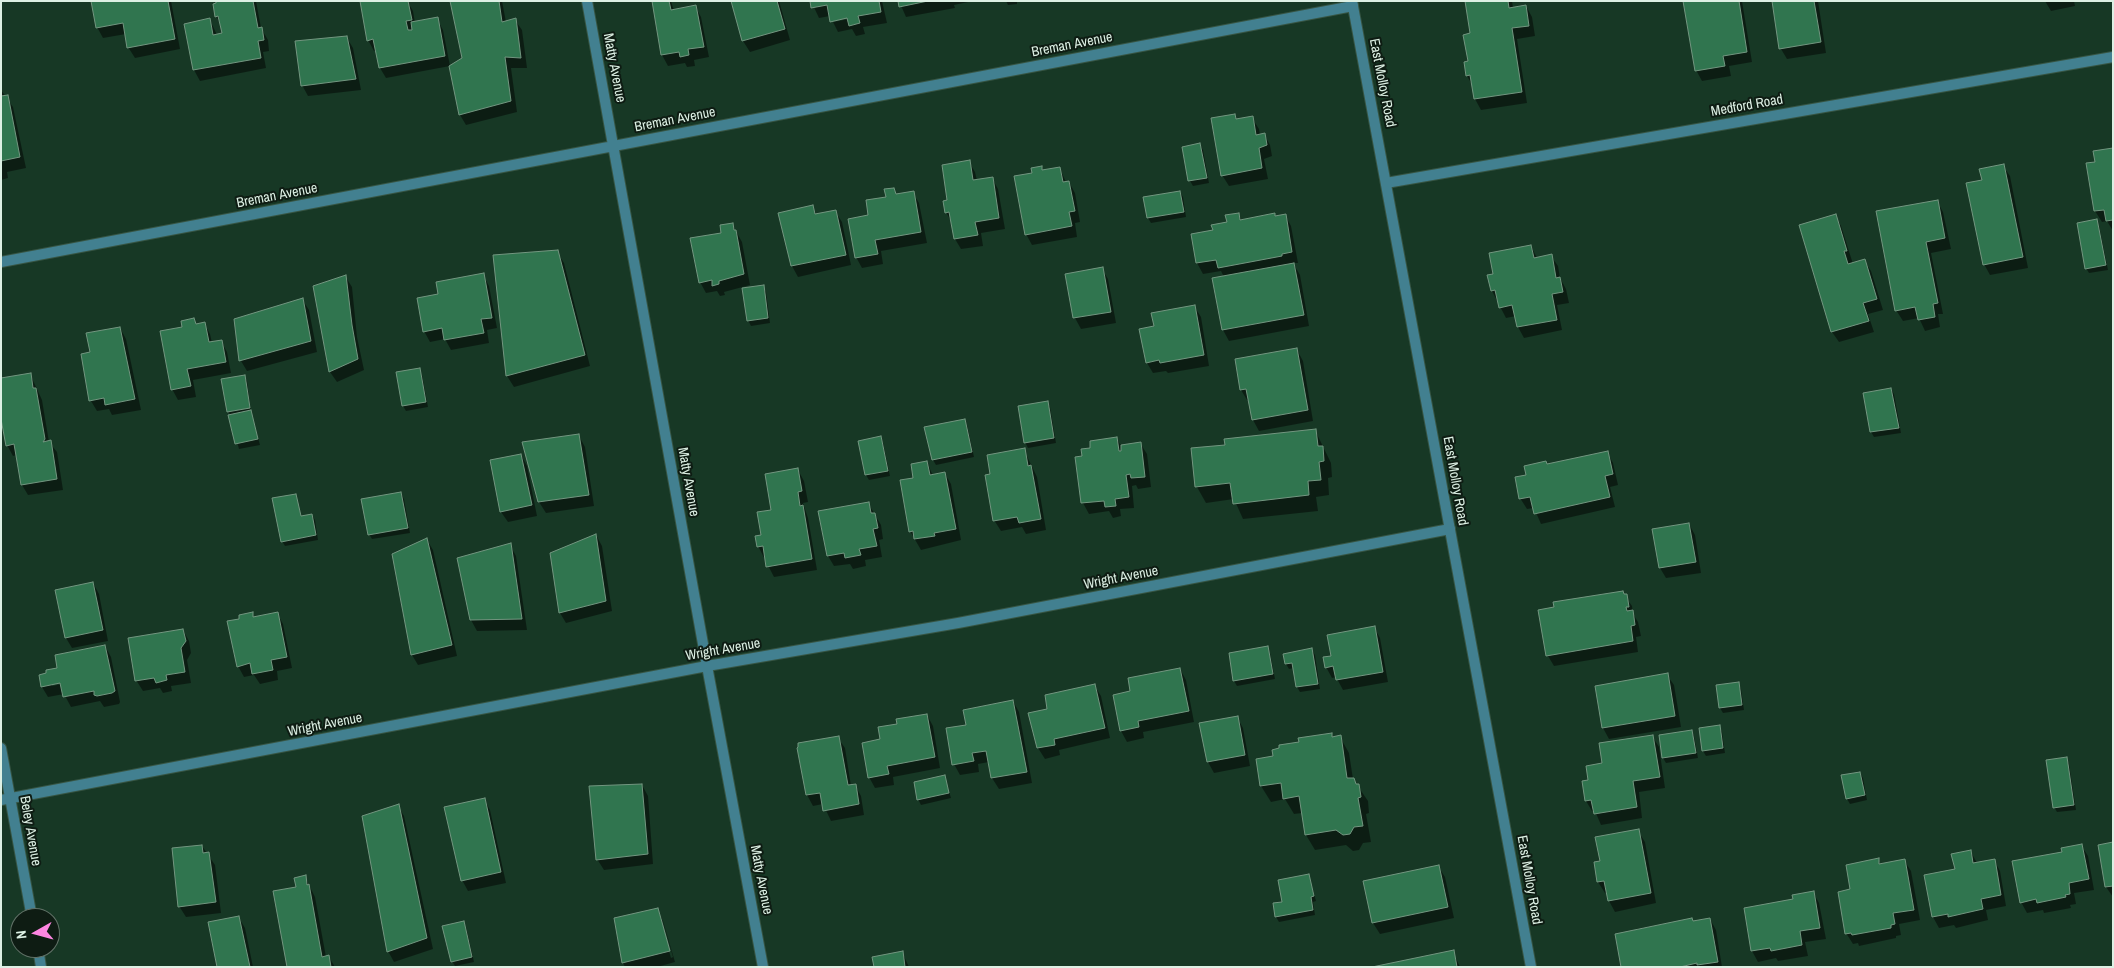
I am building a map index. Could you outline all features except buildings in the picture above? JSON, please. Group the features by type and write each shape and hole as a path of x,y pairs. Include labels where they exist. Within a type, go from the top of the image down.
{"street":[{"name":"Matty Avenue","path":"587,1 706,666 763,967"},
{"name":"Breman Avenue","path":"1,262 1353,4"},
{"name":"East Molloy Road","path":"1353,4 1531,967"},
{"name":"Medford Road","path":"1386,183 2113,57"},
{"name":"Wright Avenue","path":"6,799 706,666 967,621 1450,529"},
{"name":"Beley Avenue","path":"1,748 6,799 30,908"}]}
